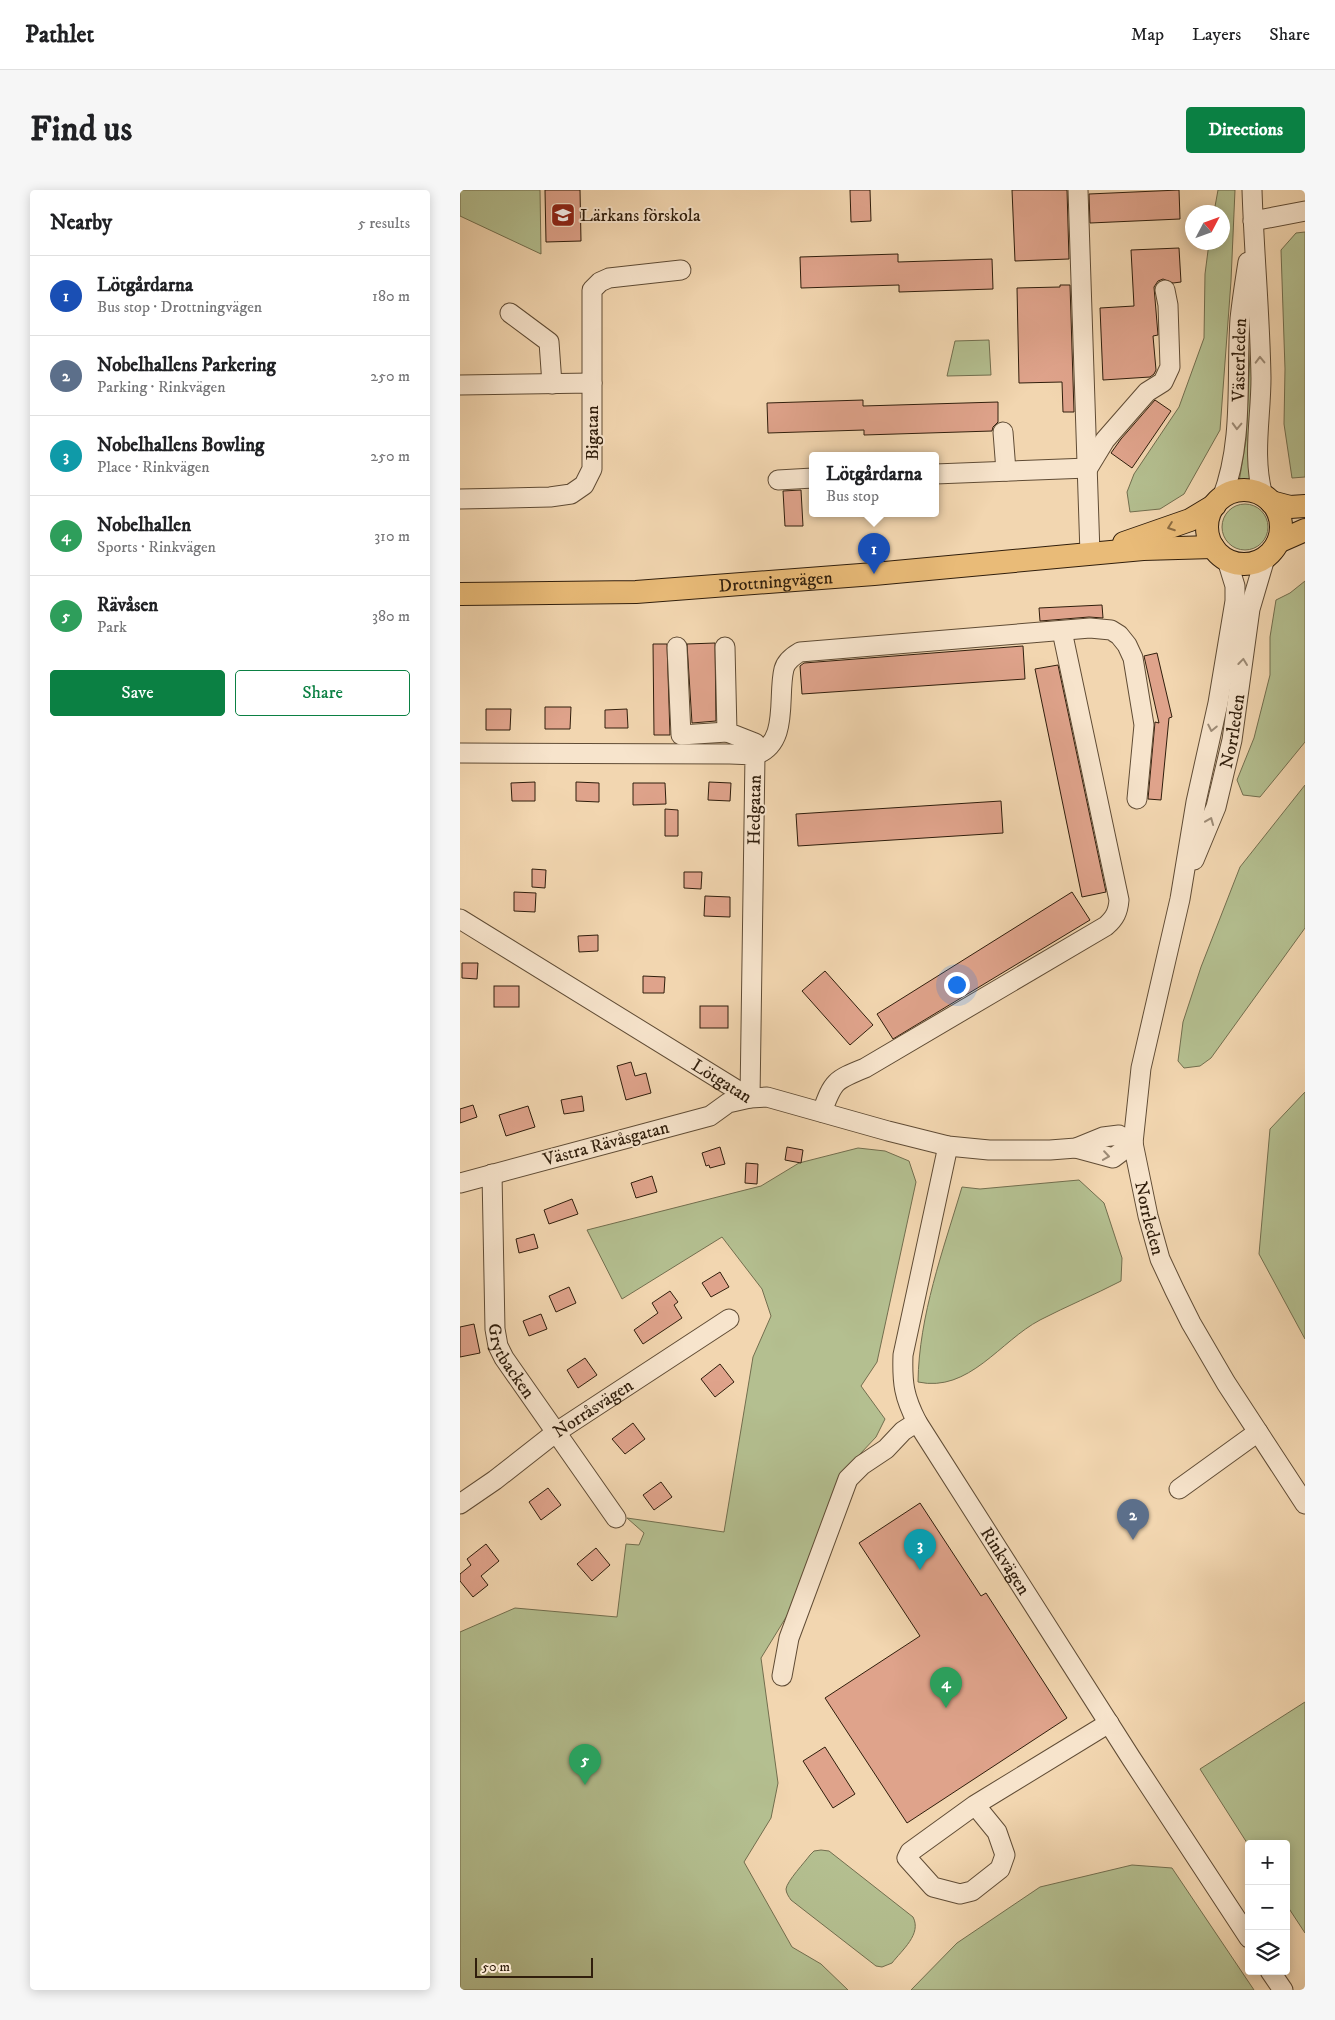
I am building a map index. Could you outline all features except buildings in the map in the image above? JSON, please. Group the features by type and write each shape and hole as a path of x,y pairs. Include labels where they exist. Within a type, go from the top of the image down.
{"main road":[{"path":"1305,506 1290,507 1267,499 1255,492 1243,490 1218,501 1210,514 1207,532 1220,554 1233,563 1248,564 1305,530"},
{"path":"1267,499 1278,513 1281,524 1272,550"},
{"name":"Drottningvägen","path":"1090,554 1190,520 1218,501"},
{"name":"Drottningvägen","path":"460,594 636,592 856,576 1143,549 1220,554"}],"street":[{"path":"1078,190 1090,554"},
{"name":"Västerleden","path":"1252,190 1260,320 1261,385 1257,439 1259,481 1267,499"},
{"path":"1253,221 1305,211"},
{"name":"Västerleden","path":"1218,501 1229,480 1236,441 1240,318 1253,221"},
{"path":"592,383 592,290 600,282 608,278 681,270"},
{"path":"1088,468 1105,440 1148,392 1163,382 1170,367 1168,305 1165,290"},
{"path":"510,313 549,342 552,384"},
{"name":"Bigatan","path":"460,385 592,383 592,469 584,485 571,494 550,497 460,498"},
{"path":"1003,432 1006,471"},
{"path":"939,474 1088,468"},
{"path":"778,480 809,478"},
{"name":"Norrleden","path":"1180,899 1216,807 1232,740 1250,609 1272,550"},
{"name":"Norrleden","path":"1220,554 1234,586 1235,601 1218,703 1196,802 1180,899 1141,1068 1133,1143 1148,1216 1160,1259 1191,1323 1305,1504"},
{"path":"677,648 681,735 727,732 755,743 754,755 764,752 776,735 784,667 792,657 800,652 1090,628 1111,630 1127,644 1133,658 1144,725 1137,799"},
{"path":"822,1112 831,1087 837,1081 865,1068 1106,926 1114,919 1118,911 1120,900 1062,630"},
{"path":"725,647 727,732"},
{"name":"Hedgatan","path":"460,753 754,755 750,1098"},
{"name":"Lötgatan","path":"460,919 750,1098 768,1097 948,1146 990,1150 1076,1148 1114,1158 1133,1143"},
{"name":"Västra Rävåsgatan","path":"460,1183 710,1116 728,1102 750,1098"},
{"name":"Rinkvägen","path":"948,1146 903,1354 902,1381 908,1405 1108,1723 1245,1932"},
{"name":"Grytbacken","path":"492,1174 495,1329 498,1346 555,1432 616,1518"},
{"name":"Norråsvägen","path":"460,1504 495,1480 555,1432 729,1319"},
{"path":"782,1676 789,1638 848,1479 862,1465 886,1449 903,1431 917,1422"},
{"path":"1179,1489 1258,1432"},
{"path":"974,1806 997,1832 1005,1855 1000,1869 972,1891 960,1894 933,1886 907,1858 910,1852 974,1806 1108,1723"},
{"path":"1273,1975 1283,1990"}],"green space":[{"path":"460,190 540,190 541,254 460,216"},
{"path":"1218,190 1235,190 1231,281 1220,430 1184,494 1160,509 1130,512 1127,492 1134,474 1179,407 1204,338 1205,274 1208,250 1230,250 1230,205 1215,205"},
{"path":"1305,232 1305,477 1292,478 1284,424 1285,369 1281,250 1296,233"},
{"path":"1251,332 1256,483 1239,482 1246,440"},
{"path":"989,340 991,375 947,376 955,341"},
{"path":"1245,504 1258,508 1264,514 1268,527 1264,540 1258,546 1245,550 1232,546 1226,540 1222,527 1226,514 1232,508"},
{"path":"1305,581 1305,742 1260,797 1243,795 1237,780 1254,738 1270,675 1270,637 1276,600 1290,593"},
{"path":"1305,785 1305,928 1211,1058 1200,1066 1184,1068 1178,1061 1183,1022 1201,967 1240,867"},
{"path":"1305,1092 1305,1339 1259,1254 1270,1129"},
{"path":"858,1148 885,1151 909,1161 916,1182 877,1362 861,1386 885,1419 876,1437 845,1470 804,1588 761,1658 778,1783 771,1818 744,1862 792,1947 821,1964 848,1990 460,1990 460,1632 515,1608 617,1617 626,1544 639,1545 644,1533 627,1518 724,1532 753,1357 771,1316 762,1289 722,1237 622,1299 587,1230 761,1186 799,1163"},
{"path":"1079,1180 1104,1203 1122,1258 1121,1281 1025,1329 968,1373 953,1380 936,1383 918,1382 919,1357 927,1308 962,1187 980,1189"},
{"path":"1305,1702 1305,1933 1290,1910 1290,1840 1245,1840 1200,1769"},
{"path":"814,1851 829,1851 913,1917 915,1930 913,1936 892,1963 882,1967 876,1966 791,1900 786,1889 787,1886 810,1855"},
{"path":"1132,1865 1172,1868 1254,1990 911,1990 957,1943 1040,1887"}],"place":[{"name":"Lärkans förskola","path":"563,215"},
{"name":"Lötgårdarna","path":"874,574"},
{"name":"Nobelhallens Parkering","path":"1133,1540"},
{"name":"Nobelhallens Bowling","path":"920,1570"},
{"name":"Nobelhallen","path":"946,1708"},
{"name":"Rävåsen","path":"585,1785"}]}
